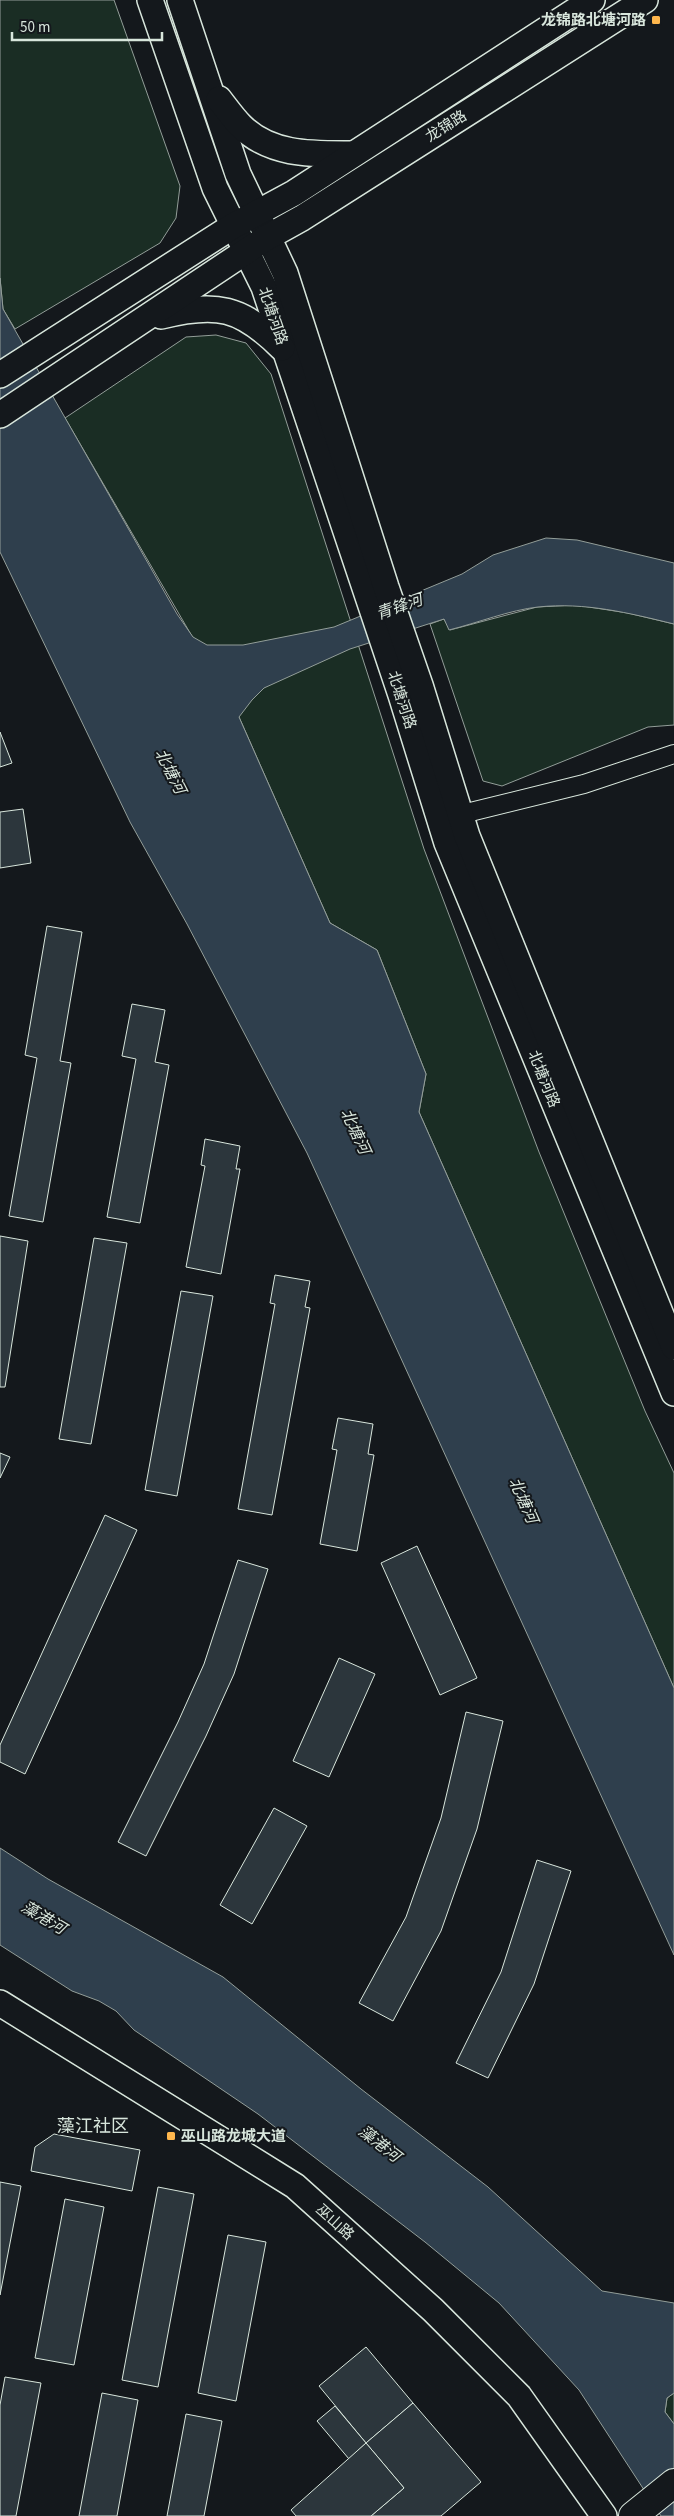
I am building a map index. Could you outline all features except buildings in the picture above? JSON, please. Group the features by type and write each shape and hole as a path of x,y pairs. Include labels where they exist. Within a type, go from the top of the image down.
{"main road":[{"name":"北塘河路","path":"150,0 215,188 233,226 256,245 284,273 376,589"},
{"name":"北塘河路","path":"180,0 238,174 256,214 256,245 264,287 285,350 376,589 411,690 450,817 451,852 674,1393"},
{"name":"龙锦路","path":"0,375 233,226 256,214 353,154 592,0"},
{"name":"龙锦路","path":"0,415 52,383 256,245 310,213 645,0"},
{"path":"209,87 242,127 268,144 298,154 353,154"},
{"path":"144,320 194,308 214,308 234,312 262,327 285,350"},
{"name":"北塘河路","path":"450,817 471,845 674,1347"},
{"name":"巫山路","path":"0,2003 295,2186 433,2310 519,2396 604,2516"},
{"path":"637,2513 674,2483"}],"street":[{"path":"450,817 584,784 674,754"}],"green space":[{"path":"0,0 114,0 180,186 176,218 160,243 15,329 3,309 0,278"},
{"path":"216,335 246,343 271,374 424,849 539,1152 645,1411 674,1473 674,1688 419,1112 426,1074 377,950 330,923 239,717 65,418 186,337"},
{"path":"576,605 628,613 674,624 674,725 648,727 502,786 483,781 430,624 444,619 450,630 537,607"},
{"path":"674,2393 674,2424 665,2412 667,2398"}],"water":[{"path":"0,278 3,309 177,614 193,637 207,645 243,645 334,627 462,574 493,555 546,538 577,540 674,563 674,624 624,612 573,606 527,609 449,630 444,619 350,649 264,688 239,717 330,923 377,950 426,1074 419,1112 674,1688 674,1955 307,1153 187,924 130,822 0,552"},
{"name":"藻港河","path":"0,1848 48,1879 223,1977 361,2089 488,2187 602,2291 674,2303 674,2393 667,2398 665,2412 674,2424 674,2516 661,2516 579,2390 499,2303 425,2242 258,2114 134,2030 116,2011 99,2001 72,1991 0,1945"}],"place":[{"name":"龙锦路北塘河路","path":"656,20"},
{"name":"巫山路龙城大道","path":"171,2136"}],"district":[{"name":"藻江社区","path":"93,2126"}],"water label":[{"name":"青锋河","path":"399,606"},
{"name":"北塘河","path":"171,771"},
{"name":"北塘河","path":"356,1131"},
{"name":"北塘河","path":"524,1500"}]}
